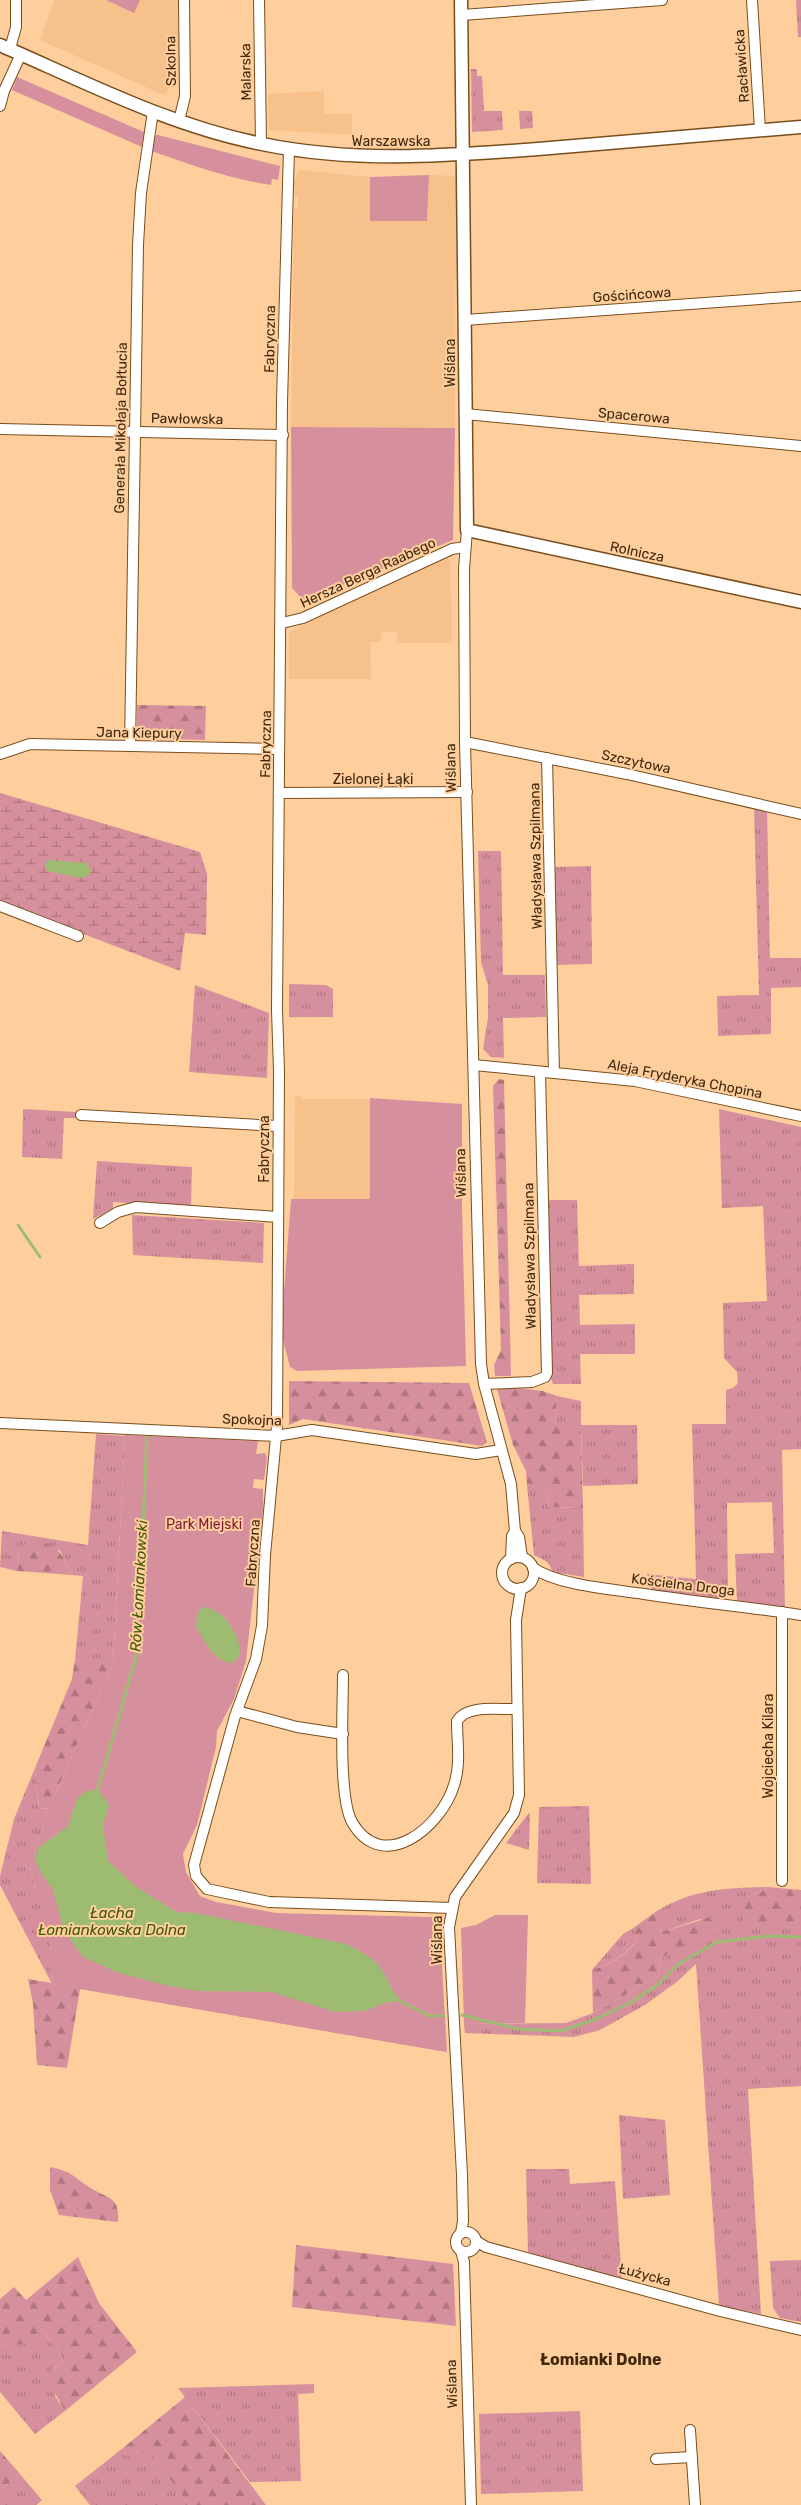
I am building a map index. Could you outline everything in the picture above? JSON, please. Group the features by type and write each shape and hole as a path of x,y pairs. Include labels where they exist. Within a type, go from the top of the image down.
{"street":[{"path":"0,106 10,49 16,27 16,0"},
{"name":"Szkolna","path":"178,121 186,96 184,0"},
{"name":"Malarska","path":"258,0 261,144"},
{"name":"Wiślana","path":"461,0 465,320 465,742 480,1364 511,1484 515,1531 519,1537 517,1558"},
{"path":"462,15 605,2 662,0"},
{"name":"Racławicka","path":"752,0 760,130"},
{"name":"Warszawska","path":"10,49 153,112 178,121 261,144 356,157 400,158 613,144 801,127"},
{"name":"Generała Mikołaja Bołtucia","path":"130,746 138,245 146,153 153,112"},
{"name":"Fabryczna","path":"288,149 279,749 276,1436 259,1644 253,1670 237,1711 194,1865 196,1876 202,1885 214,1891 279,1903 452,1908"},
{"name":"Gościńcowa","path":"465,320 801,296"},
{"name":"Spacerowa","path":"465,414 801,446"},
{"name":"Pawłowska","path":"0,429 283,435"},
{"name":"Rolnicza","path":"466,530 801,602"},
{"name":"Hersza Berga Raabego","path":"282,623 302,618 452,549 465,547"},
{"name":"Szczytowa","path":"465,742 548,758 801,814"},
{"name":"Jana Kiepury","path":"0,754 30,744 279,749"},
{"name":"Władysława Szpilmana","path":"548,758 554,1073"},
{"name":"Zielonej Łąki","path":"279,792 467,792"},
{"path":"0,906 78,936"},
{"name":"Aleja Fryderyka Chopina","path":"474,1065 635,1081 801,1116"},
{"name":"Władysława Szpilmana","path":"484,1384 532,1382 545,1377 547,1373 540,1072"},
{"path":"81,1115 278,1126"},
{"path":"100,1223 118,1212 136,1207 278,1218"},
{"name":"Spokojna","path":"0,1423 276,1436 312,1430 476,1454 501,1450"},
{"path":"517,1558 533,1568 531,1582 521,1588 510,1586 505,1582 502,1571 504,1566 517,1558"},
{"name":"Kościelna Droga","path":"533,1568 541,1573 563,1580 612,1590 801,1615"},
{"name":"Kościelna Droga","path":"531,1582 563,1580"},
{"name":"Wiślana","path":"510,1586 512,1609 516,1620"},
{"name":"Wiślana","path":"464,2233 449,1926 452,1908 459,1890 514,1813 519,1795 516,1620 521,1588"},
{"name":"Wojciecha Kilara","path":"782,1612 782,1880"},
{"path":"343,1675 346,1802 352,1822 370,1840 383,1845 400,1844 427,1829 441,1815 449,1800 458,1767 457,1721 460,1716 468,1711 517,1709"},
{"path":"237,1711 297,1727 343,1734"},
{"path":"464,2233 472,2247 456,2244 456,2238 464,2233"},
{"name":"Wiślana","path":"471,2505 464,2262 472,2247"},
{"name":"Łużycka","path":"472,2247 801,2330"},
{"path":"690,2430 695,2505"},
{"path":"656,2459 692,2456"}],"shaded area":[{"path":"54,0 178,0 180,83 168,88 166,96 40,40"},
{"path":"324,91 324,114 352,114 352,135 269,130 268,94"},
{"path":"299,170 370,177 371,221 427,221 429,175 456,176 455,428 291,427 294,209 298,207 294,182"},
{"path":"447,557 451,561 452,643 397,643 397,631 381,633 381,642 370,642 371,679 289,679 289,632"},
{"path":"295,1095 301,1096 302,1099 370,1099 370,1199 294,1199"}],"green space":[{"path":"106,0 140,0 134,13"},
{"path":"796,0 801,0 801,37 798,37"},
{"path":"471,69 477,69 477,76 482,76 484,111 502,111 503,130 472,132"},
{"path":"17,77 144,132 142,147 12,90"},
{"path":"519,111 532,111 533,128 520,129"},
{"path":"158,135 280,166 278,180 272,179 271,185 240,179 151,151 152,136"},
{"path":"429,175 427,221 370,221 370,177"},
{"path":"291,427 455,428 453,540 304,601 292,588"},
{"path":"137,705 206,706 205,740 137,738"},
{"path":"0,793 200,852 207,874 206,935 185,933 180,971 0,902"},
{"path":"754,807 767,809 770,958 801,958 801,987 771,988 771,1034 718,1036 717,996 759,995"},
{"path":"478,851 501,851 503,975 545,975 546,1017 503,1018 504,1058 491,1057 483,1049 488,1018 488,985 481,962"},
{"path":"591,866 592,964 557,965 555,867"},
{"path":"289,984 326,985 333,989 333,1017 289,1017"},
{"path":"195,985 269,1013 267,1078 189,1072"},
{"path":"499,1079 504,1080 511,1376 495,1376 494,1365 501,1350 493,1086"},
{"path":"370,1098 462,1104 462,1208 466,1366 297,1371 290,1367 281,1332 291,1199 370,1199"},
{"path":"23,1109 76,1112 76,1118 64,1118 62,1159 22,1157"},
{"path":"719,1109 801,1127 801,1449 782,1450 785,1609 737,1602 735,1554 774,1553 772,1502 727,1503 728,1594 725,1599 652,1590 647,1574 696,1579 692,1424 726,1424 726,1390 733,1388 738,1383 737,1372 724,1358 723,1303 767,1301 763,1206 722,1208"},
{"path":"97,1161 192,1167 191,1207 113,1202 113,1209 93,1219"},
{"path":"546,1200 577,1200 579,1266 634,1264 634,1294 579,1295 580,1325 635,1324 635,1354 580,1354 581,1384 553,1384 550,1375"},
{"path":"132,1215 264,1223 263,1263 133,1255"},
{"path":"289,1381 469,1383 487,1442 482,1446 303,1419 289,1425"},
{"path":"517,1388 543,1391 557,1396 555,1425 581,1425 583,1508 548,1507 547,1490 527,1485 526,1471 513,1445 497,1389"},
{"path":"557,1396 581,1401 581,1425 637,1425 638,1484 583,1486 581,1426 555,1425"},
{"path":"96,1434 125,1436 113,1663 87,1663 75,1659 83,1576 72,1575 60,1550 19,1550 17,1571 0,1567 2,1531 88,1545"},
{"name":"Park Miejski","path":"125,1435 258,1441 256,1454 265,1453 267,1458 264,1480 254,1479 253,1488 263,1489 263,1508 246,1661 234,1699 217,1731 216,1747 197,1825 183,1854 186,1872 200,1896 216,1902 276,1913 432,1917 440,1933 447,2052 52,1984 50,1928 35,1891 30,1866 49,1808 113,1663"},
{"path":"527,1485 547,1490 548,1507 583,1508 584,1577 552,1572 548,1563 534,1555"},
{"path":"29,1540 47,1544 57,1550 72,1575 17,1571 19,1550"},
{"path":"75,1659 87,1663 113,1663 49,1808 39,1809 35,1768 72,1679"},
{"path":"35,1768 39,1809 49,1808 30,1866 35,1891 50,1928 52,1984 0,1885 0,1876 14,1819"},
{"path":"589,1806 591,1884 537,1883 539,1807"},
{"path":"530,1813 529,1850 506,1843 528,1814"},
{"path":"768,1887 745,1898 781,1927 801,1928 801,2086 748,2089 761,2314 719,2306 696,1964 678,1981 645,2005 600,2030 574,2037 465,2033 464,2024 566,2023 593,2013 658,1976 661,1959 674,1949 688,1941 719,1929 700,1919 665,1931 657,1930 657,1911 697,1894 724,1889"},
{"path":"768,1887 801,1890 801,1928 743,1927 745,1898"},
{"path":"35,1891 447,2052 80,1989 67,2068 37,2065 33,2003 28,1979 52,1983 50,1928"},
{"path":"657,1911 657,1930 665,1931 714,1916 722,1919 725,1924 669,1953 661,1959 658,1976 593,2013 592,1970 611,1962 628,1951 637,1940 633,1928"},
{"path":"495,1915 528,1915 525,2023 464,2024 461,1928 476,1925"},
{"path":"633,1928 637,1940 633,1945 617,1958 592,1970 623,1934"},
{"path":"619,2115 665,2120 670,2195 623,2199"},
{"path":"50,2167 68,2172 89,2187 111,2199 117,2207 118,2222 59,2215 50,2190"},
{"path":"526,2169 569,2169 570,2184 615,2181 622,2280 528,2254"},
{"path":"296,2245 453,2264 456,2326 292,2307"},
{"path":"78,2257 99,2303 137,2352 65,2411 49,2383 51,2370 66,2359 42,2330 25,2344 0,2344 0,2299 14,2287 26,2300"},
{"path":"801,2260 801,2322 780,2318 773,2308 770,2261"},
{"path":"42,2330 66,2359 51,2370 55,2396 65,2411 35,2434 0,2392 0,2344 22,2342"},
{"path":"314,2384 314,2393 298,2394 301,2481 250,2482 178,2388"},
{"path":"185,2397 266,2505 190,2505 148,2450 134,2459 126,2455 123,2448"},
{"path":"580,2411 583,2491 481,2494 479,2414"},
{"path":"123,2448 126,2455 148,2450 153,2454 190,2505 90,2505 75,2486"},
{"path":"0,2451 20,2474 0,2491"},
{"path":"20,2474 42,2500 36,2505 0,2505 0,2491"}],"water":[{"path":"47,860 87,863 91,872 88,876 80,878 48,871 45,868"},
{"path":"203,1607 218,1612 230,1624 240,1648 240,1655 233,1663 226,1662 215,1655 199,1632 196,1626 198,1612"},
{"name":"Łacha Łomiankowska Dolna","path":"88,1790 99,1791 109,1805 103,1826 108,1861 135,1886 176,1912 196,1913 346,1944 369,1957 380,1967 393,1992 402,2001 388,2002 364,2011 335,2012 272,1992 198,1991 169,1986 119,1973 83,1957 64,1931 53,1889 42,1875 35,1859 38,1848 68,1826 77,1799"}],"waterway":[{"name":"Rów Łomiankowski","path":"18,1225 40,1257"},
{"name":"Rów Łomiankowski","path":"97,1792 137,1654 147,1437"},
{"name":"Rów Łomiankowski","path":"462,2015 518,2029 561,2031 596,2019 631,2002 657,1985 678,1964 717,1942 769,1936 801,1937"},
{"name":"Rów Łomiankowski","path":"398,2000 430,2016 444,2016"}],"district":[{"name":"Łomianki Dolne","path":"601,2359"}]}
